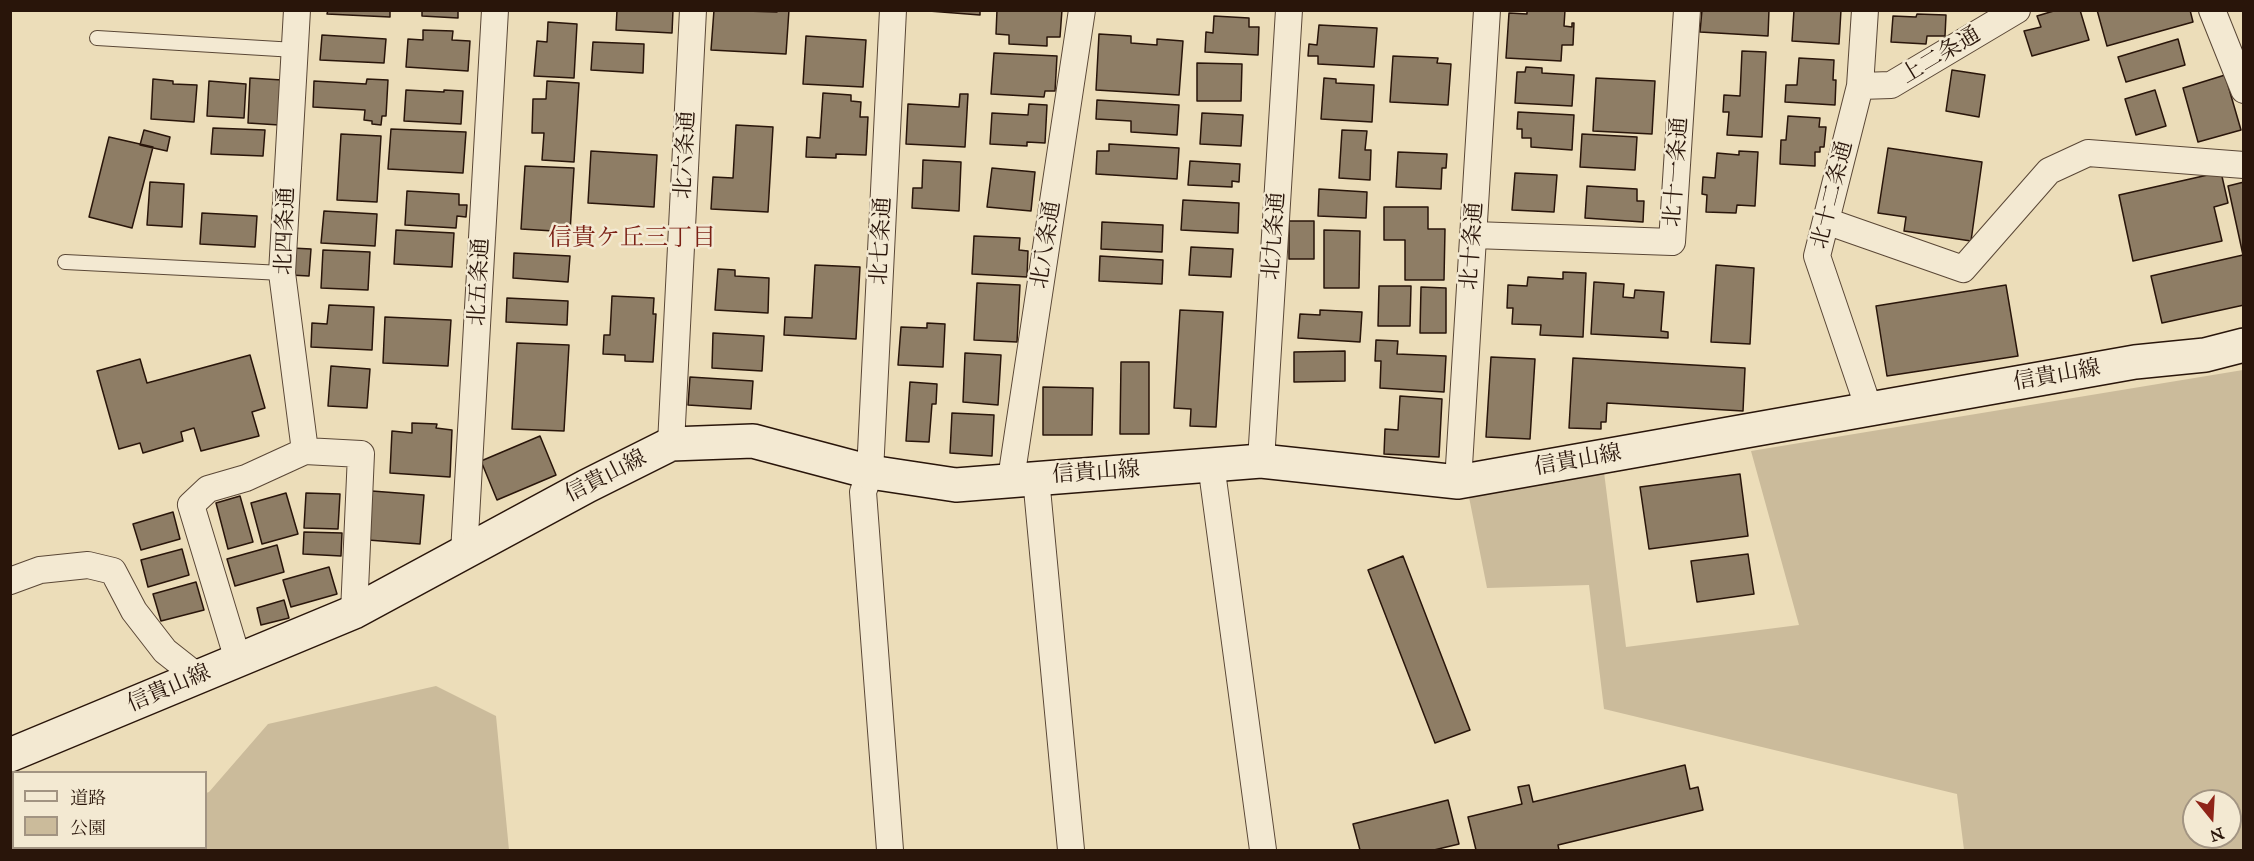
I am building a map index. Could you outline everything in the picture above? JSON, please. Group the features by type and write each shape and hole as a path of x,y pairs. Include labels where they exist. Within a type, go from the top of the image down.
{"main road":[{"name":"信貴山線","path":"10,755 354,612 587,486 671,444 753,441 870,472 956,485 1261,461 1458,482 2135,362 2205,355 2244,345"}],"street":[{"name":"北四条通","path":"297,10 282,273 305,451"},
{"name":"北五条通","path":"464,553 495,10"},
{"name":"北六条通","path":"671,444 693,10"},
{"name":"北七条通","path":"890,850 863,492 870,472 893,10"},
{"name":"北八条通","path":"1071,850 1024,479 1082,10"},
{"name":"北九条通","path":"1261,461 1289,10"},
{"name":"北十条通","path":"1458,482 1487,10"},
{"name":"北十一条通","path":"1474,236 1672,242 1687,10"},
{"name":"北十二条通","path":"1865,10 1860,86 1817,256 1869,409"},
{"name":"上二条通","path":"1860,86 1891,85 2017,10"},
{"path":"2212,10 2244,90"},
{"path":"1826,221 1963,270 2049,171 2088,153 2244,165"},
{"path":"238,660 190,505 208,489 246,478 305,451 361,454 354,612"},
{"path":"1211,464 1263,850"},
{"path":"10,581 40,570 88,565 113,571 134,611 165,651 198,677"}],"lane":[{"path":"97,38 295,50"},
{"path":"65,262 282,273"}],"green space":[{"path":"2243,370 2243,850 1964,850 1957,794 1604,709 1589,585 1487,588 1469,497 1604,472 1626,647 1799,625 1751,451"},
{"path":"436,686 496,716 509,850 15,850 207,849 207,793 268,724"}],"building":[{"path":"328,10 390,10 390,17 327,14"},
{"path":"422,10 458,10 458,18 422,16"},
{"path":"617,10 673,10 672,33 616,30"},
{"path":"714,10 777,12 777,10 789,10 786,54 711,50"},
{"path":"916,10 980,10 980,15"},
{"path":"997,10 1062,10 1060,37 1047,37 1047,46 1009,44 1009,35 996,34"},
{"path":"1527,10 1565,10 1564,26 1572,27 1574,23 1573,45 1562,45 1561,61 1506,58 1509,13 1527,14"},
{"path":"1702,10 1769,10 1768,36 1700,32"},
{"path":"1794,10 1841,10 1839,44 1792,41"},
{"path":"2057,10 2080,10 2089,40 2032,56 2024,31 2041,27 2037,16"},
{"path":"2097,10 2190,10 2193,22 2107,46"},
{"path":"1917,14 1946,15 1945,36 1927,36 1926,44 1891,42 1893,16 1916,17"},
{"path":"1214,16 1249,18 1249,27 1259,27 1258,55 1205,52 1206,32 1213,33"},
{"path":"548,22 577,24 574,78 534,76 537,41 547,42"},
{"path":"1319,25 1377,28 1374,67 1318,64 1318,56 1308,56 1309,44 1317,45"},
{"path":"423,30 453,31 452,40 470,41 468,71 406,67 408,39 423,40"},
{"path":"1099,34 1131,36 1131,43 1157,45 1157,39 1183,41 1179,95 1096,90"},
{"path":"322,35 386,39 384,63 320,60"},
{"path":"806,36 866,40 863,87 803,84"},
{"path":"2178,39 2185,65 2126,82 2118,57"},
{"path":"593,42 644,44 643,73 591,70"},
{"path":"1742,51 1766,52 1762,137 1727,135 1729,112 1723,112 1724,95 1740,96"},
{"path":"994,53 1057,56 1055,91 1045,91 1044,97 991,94"},
{"path":"1393,56 1438,58 1437,63 1451,64 1448,105 1390,102"},
{"path":"1799,58 1834,60 1835,105 1785,102 1786,85 1797,85"},
{"path":"1197,63 1242,64 1241,101 1197,101"},
{"path":"1526,67 1542,68 1542,73 1574,75 1572,106 1515,103 1517,72 1525,72"},
{"path":"1952,70 1985,75 1979,117 1946,111"},
{"path":"2225,75 2241,130 2198,142 2183,88"},
{"path":"250,78 282,80 279,125 248,123"},
{"path":"1324,78 1336,79 1336,83 1374,85 1372,122 1321,119"},
{"path":"1596,78 1655,81 1652,134 1593,131"},
{"path":"153,79 173,81 173,84 197,85 194,122 151,119"},
{"path":"367,79 388,80 386,116 382,116 381,125 364,120 365,110 313,107 314,81 366,84"},
{"path":"209,81 246,84 244,118 207,116"},
{"path":"547,81 579,83 574,162 542,160 544,133 532,133 533,99 546,99"},
{"path":"406,90 463,91 461,124 404,121"},
{"path":"2155,90 2166,126 2136,135 2125,99"},
{"path":"823,93 851,95 851,101 861,102 860,117 868,117 866,155 836,154 836,158 806,157 807,137 820,138"},
{"path":"960,94 968,94 965,147 906,144 908,104 959,107"},
{"path":"1097,100 1179,105 1177,135 1131,132 1131,121 1096,119"},
{"path":"1029,104 1047,105 1045,143 1027,142 1027,146 990,144 992,113 1028,115"},
{"path":"1518,112 1574,115 1572,150 1531,147 1531,138 1522,138 1522,129 1517,129"},
{"path":"1202,113 1243,115 1241,146 1200,144"},
{"path":"1788,116 1820,118 1819,127 1826,127 1824,147 1820,147 1820,152 1815,152 1815,166 1780,164 1781,140 1786,140"},
{"path":"736,125 773,127 768,212 711,209 713,177 733,178"},
{"path":"213,128 265,130 263,156 211,154"},
{"path":"391,129 466,132 463,173 388,169"},
{"path":"144,130 170,137 167,151 140,145"},
{"path":"1342,130 1367,131 1365,150 1371,150 1370,180 1339,178"},
{"path":"341,134 381,136 377,202 337,200"},
{"path":"1582,134 1637,137 1635,170 1580,167"},
{"path":"109,137 153,147 132,228 89,217"},
{"path":"1109,144 1179,148 1177,179 1096,174 1097,151 1109,151"},
{"path":"1888,148 1982,162 1971,241 1904,231 1906,217 1878,213"},
{"path":"591,151 657,155 654,207 588,203"},
{"path":"1739,151 1758,152 1755,206 1737,205 1736,213 1706,212 1707,195 1702,194 1703,177 1715,178 1717,153 1739,155"},
{"path":"1398,152 1447,154 1446,168 1442,168 1441,189 1396,187"},
{"path":"923,160 961,162 959,211 912,208 913,188 922,188"},
{"path":"1190,161 1240,164 1239,182 1232,181 1232,187 1188,185"},
{"path":"525,166 574,168 570,232 521,229"},
{"path":"992,168 1035,172 1031,211 987,207"},
{"path":"2221,172 2228,203 2214,207 2222,241 2133,261 2119,195"},
{"path":"1515,173 1557,175 1554,212 1512,210"},
{"path":"150,182 184,184 182,227 147,225"},
{"path":"2244,182 2244,305 2162,323 2151,276 2243,255 2228,186"},
{"path":"1587,186 1637,189 1637,201 1644,201 1643,222 1585,218"},
{"path":"1319,189 1367,192 1366,218 1318,216"},
{"path":"407,191 459,194 459,205 467,205 466,217 457,216 456,228 405,225"},
{"path":"1183,200 1239,203 1238,233 1181,230"},
{"path":"1384,207 1428,207 1428,229 1445,229 1444,280 1405,280 1405,240 1384,240"},
{"path":"324,211 377,214 375,246 321,243"},
{"path":"202,213 257,216 255,247 200,244"},
{"path":"1289,221 1314,221 1314,259 1289,259"},
{"path":"1102,222 1163,225 1162,252 1101,249"},
{"path":"396,230 454,233 452,267 394,264"},
{"path":"1324,230 1360,231 1359,288 1324,288"},
{"path":"974,236 1020,238 1019,250 1028,251 1027,277 972,274"},
{"path":"1191,247 1233,249 1231,277 1189,275"},
{"path":"292,248 311,249 309,276 290,275"},
{"path":"323,250 370,252 368,290 321,288"},
{"path":"514,253 570,256 568,282 513,278"},
{"path":"1100,256 1163,260 1162,284 1099,281"},
{"path":"815,265 860,267 856,339 784,335 785,317 812,318"},
{"path":"1716,265 1754,268 1750,344 1711,342"},
{"path":"718,269 735,270 735,276 769,278 768,313 715,310"},
{"path":"1563,272 1586,273 1583,337 1540,335 1541,325 1512,324 1513,308 1507,308 1508,285 1527,286 1528,277 1563,279"},
{"path":"1594,282 1624,284 1623,297 1634,298 1635,290 1664,292 1661,331 1668,332 1668,338 1591,334"},
{"path":"977,283 1020,285 1017,342 974,340"},
{"path":"2006,285 2018,356 1887,376 1876,306"},
{"path":"1379,286 1411,286 1410,326 1378,326"},
{"path":"1421,287 1446,288 1446,333 1420,333"},
{"path":"612,296 654,298 653,314 656,314 653,362 625,361 625,355 603,354 604,335 610,335"},
{"path":"507,298 568,301 567,325 506,322"},
{"path":"329,305 374,307 372,350 311,347 312,323 327,324"},
{"path":"1180,310 1223,312 1216,427 1190,426 1191,409 1174,408"},
{"path":"1320,310 1362,312 1360,342 1298,338 1300,314 1320,315"},
{"path":"385,317 451,320 448,366 383,363"},
{"path":"927,323 945,324 943,367 898,365 901,327 927,328"},
{"path":"713,333 764,336 762,371 712,368"},
{"path":"1376,340 1398,341 1397,354 1446,356 1444,392 1380,388 1381,361 1375,361"},
{"path":"517,343 569,345 564,431 512,429"},
{"path":"1345,351 1345,381 1294,382 1294,352"},
{"path":"965,353 1001,355 998,405 963,402"},
{"path":"250,355 265,408 252,412 259,436 201,451 194,428 181,432 183,441 143,453 140,443 119,449 97,371 140,359 147,383"},
{"path":"1491,357 1535,359 1530,439 1486,437"},
{"path":"1573,358 1745,368 1743,411 1607,403 1606,422 1601,422 1601,429 1569,428"},
{"path":"1121,362 1149,362 1149,434 1120,434"},
{"path":"331,366 370,369 367,408 328,406"},
{"path":"690,377 753,381 751,409 688,405"},
{"path":"910,382 937,384 936,404 932,404 929,442 906,441"},
{"path":"1043,387 1093,388 1092,435 1043,435"},
{"path":"1400,396 1442,399 1439,457 1384,454 1385,429 1398,430"},
{"path":"952,413 994,415 992,456 950,453"},
{"path":"412,423 437,424 436,428 452,430 450,477 390,473 392,431 412,433"},
{"path":"540,436 556,475 497,500 481,461"},
{"path":"1740,474 1748,536 1649,549 1640,487"},
{"path":"372,491 424,495 420,544 368,540"},
{"path":"286,493 298,534 262,544 251,503"},
{"path":"306,493 340,494 338,529 304,528"},
{"path":"240,496 253,542 228,549 216,503"},
{"path":"173,512 180,539 141,550 133,524"},
{"path":"304,532 342,533 341,556 303,554"},
{"path":"277,545 284,572 235,586 227,559"},
{"path":"182,549 189,575 148,587 141,560"},
{"path":"1748,554 1754,594 1697,602 1691,561"},
{"path":"1403,556 1470,730 1435,743 1368,570"},
{"path":"329,567 337,594 291,607 283,580"},
{"path":"196,582 204,610 161,621 153,594"},
{"path":"284,600 289,618 261,625 257,608"},
{"path":"1685,765 1690,789 1698,787 1703,810 1558,845 1559,850 1476,850 1468,817 1522,804 1518,787 1529,785 1533,802"},
{"path":"1448,800 1459,844 1434,850 1360,850 1353,824"}],"district":[{"name":"信貴ケ丘三丁目","path":"632,239"}]}
